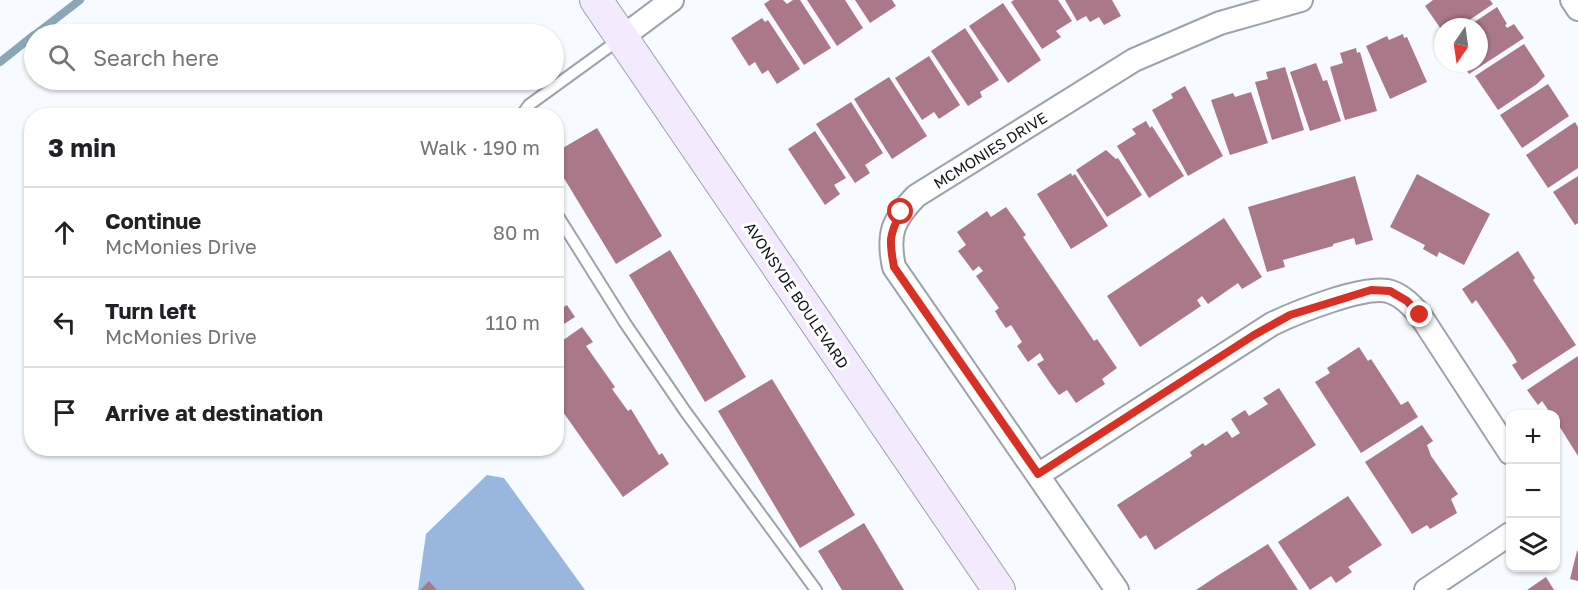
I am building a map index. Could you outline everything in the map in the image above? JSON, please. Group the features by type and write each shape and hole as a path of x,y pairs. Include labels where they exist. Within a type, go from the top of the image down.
{"main road":[{"name":"AVONSYDE BOULEVARD","path":"596,0 999,590"}],"street":[{"path":"621,38 672,0"},
{"name":"MCMONIES DRIVE","path":"1117,590 894,267 890,248 891,231 901,212 916,196 1134,60 1220,23 1301,0"},
{"path":"1572,0 1578,9"},
{"path":"1038,474 1272,324 1298,312 1371,290 1390,291 1407,301 1420,315 1506,447"},
{"path":"1426,590 1506,537"}],"lane":[{"path":"564,80 621,38"},
{"path":"527,108 550,90"},
{"path":"564,226 678,401 816,590"}],"shaded area":[{"path":"487,475 504,478 585,590 418,590 426,534"}],"building":[{"path":"770,0 783,0 787,4 793,0 800,0 831,48 804,65 764,4"},
{"path":"807,0 845,0 863,28 837,46"},
{"path":"855,0 892,0 896,6 870,23"},
{"path":"1014,0 1058,0 1072,21 1056,31 1061,37 1042,49 1011,2"},
{"path":"1065,0 1112,0 1121,16 1104,25 1099,17 1090,22 1086,16 1077,21"},
{"path":"1433,0 1490,0 1493,4 1472,18 1434,19 1425,6"},
{"path":"1003,3 1041,60 1008,83 969,26"},
{"path":"1497,7 1507,28 1514,24 1524,38 1488,62 1488,18 1480,18"},
{"path":"762,18 765,22 768,20 800,69 777,84 768,70 762,74 755,62 749,66 731,38"},
{"path":"965,28 999,80 980,92 982,97 968,106 931,51"},
{"path":"1403,34 1404,38 1407,37 1427,82 1390,99 1366,46 1387,36 1389,40"},
{"path":"1524,44 1545,76 1498,110 1475,76 1481,72 1488,72 1488,68"},
{"path":"1356,48 1357,53 1360,52 1377,111 1345,120 1330,67 1343,63 1340,53"},
{"path":"929,56 960,105 939,119 934,112 922,120 895,78"},
{"path":"1316,63 1323,81 1327,80 1341,121 1310,131 1290,72"},
{"path":"1285,67 1304,130 1272,140 1255,82 1268,79 1266,72"},
{"path":"889,77 927,136 892,159 854,99"},
{"path":"1548,84 1569,116 1522,148 1500,115"},
{"path":"1185,86 1223,156 1188,176 1152,110 1173,98 1171,94"},
{"path":"1251,92 1268,143 1230,155 1211,100 1233,93 1235,97"},
{"path":"851,102 883,153 865,165 870,173 855,183 816,124"},
{"path":"1146,121 1150,128 1152,126 1184,176 1149,198 1117,146 1136,134 1132,129"},
{"path":"1575,122 1578,127 1578,168 1548,188 1526,155"},
{"path":"597,128 662,236 616,264 564,178 564,147"},
{"path":"815,131 846,178 834,185 840,194 825,205 788,149"},
{"path":"1106,150 1116,159 1118,158 1142,195 1107,217 1076,170"},
{"path":"1071,173 1072,176 1075,174 1108,226 1071,249 1037,194"},
{"path":"1417,174 1490,214 1464,265 1439,252 1437,257 1423,249 1425,245 1390,227"},
{"path":"1355,176 1373,240 1356,245 1354,238 1333,244 1333,246 1283,260 1285,267 1267,272 1248,207"},
{"path":"1578,176 1578,223 1575,225 1553,192"},
{"path":"1006,207 1026,235 1023,237 1094,341 1097,339 1117,368 1102,379 1105,384 1076,403 1067,390 1059,395 1050,383 1037,364 1044,360 1040,353 1028,362 1017,346 1022,342 1011,325 1006,328 999,318 995,311 999,308 976,276 983,271 979,266 973,271 958,251 966,245 957,232 987,211 991,217"},
{"path":"1224,218 1262,277 1242,289 1238,283 1208,304 1202,296 1197,300 1201,306 1140,347 1107,296"},
{"path":"670,250 746,377 705,402 629,275"},
{"path":"1518,251 1535,278 1533,280 1576,345 1522,380 1512,365 1517,362 1513,355 1476,300 1472,304 1462,289"},
{"path":"567,305 575,317 564,324 564,307"},
{"path":"582,327 593,342 586,346 615,387 612,389 628,411 631,409 659,455 662,453 669,464 623,497 564,413 564,339"},
{"path":"1359,347 1368,361 1371,359 1401,405 1408,401 1418,417 1361,453 1315,382 1330,373 1327,368"},
{"path":"1578,356 1578,456 1560,427 1560,410 1548,410 1542,401 1538,405 1527,390"},
{"path":"772,379 855,515 800,548 718,411"},
{"path":"1279,388 1316,445 1155,550 1146,535 1140,539 1117,505 1192,456 1190,452 1203,443 1205,446 1227,431 1232,438 1240,433 1231,419 1245,410 1249,416 1268,404 1263,398"},
{"path":"1422,425 1433,441 1427,445 1431,456 1458,494 1451,499 1457,513 1430,529 1427,525 1412,534 1365,462"},
{"path":"1348,496 1382,545 1348,567 1352,572 1336,583 1331,576 1310,590 1278,542"},
{"path":"864,523 904,590 842,590 818,551"},
{"path":"1268,544 1298,590 1196,590 1217,576"},
{"path":"1578,551 1578,581 1570,579"},
{"path":"1546,577 1554,590 1527,590"},
{"path":"429,581 437,590 420,590"}],"waterway":[{"path":"49,24 80,0"},
{"path":"0,62 24,43"}],"route":[{"path":"901,212 891,231 890,248 894,267 1038,474 1254,335 1290,315 1371,290 1390,291 1407,301 1420,315"}]}
